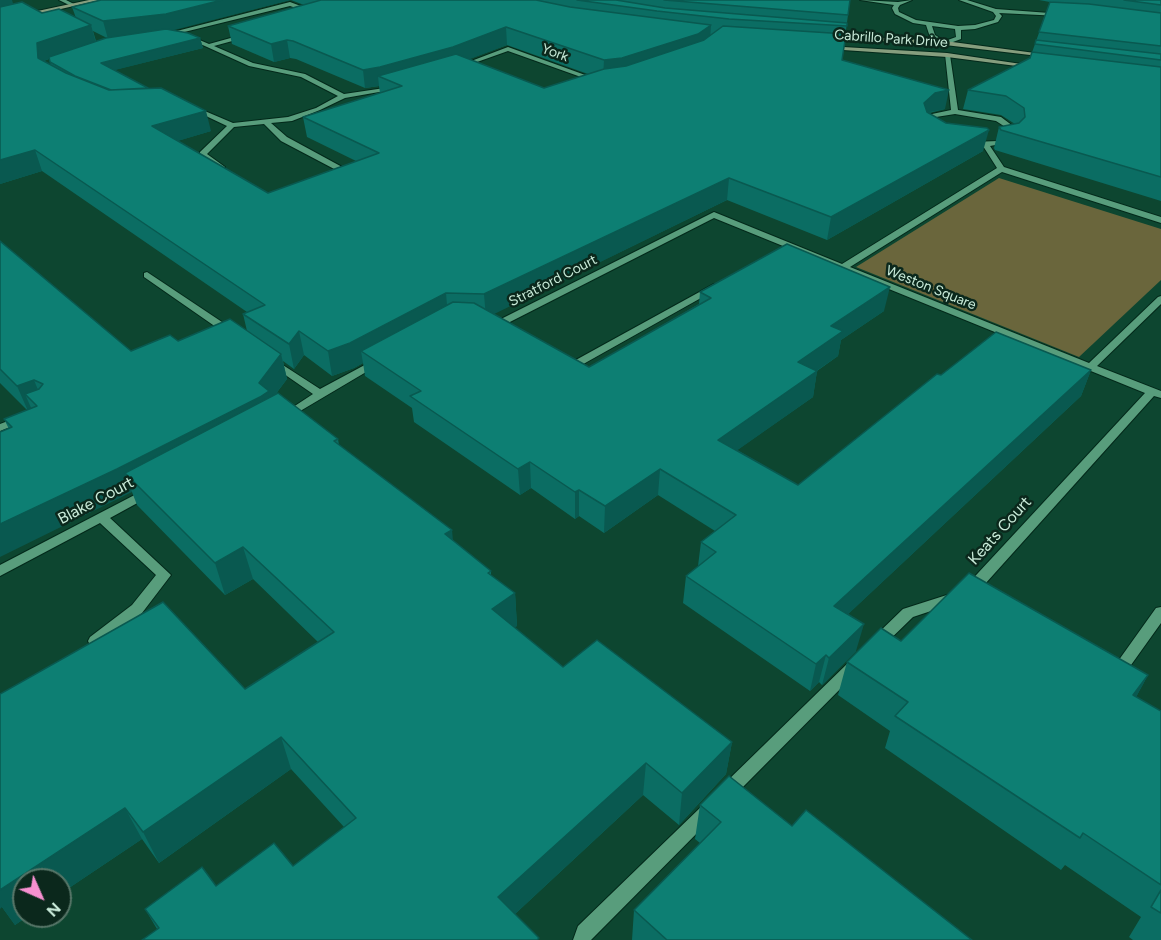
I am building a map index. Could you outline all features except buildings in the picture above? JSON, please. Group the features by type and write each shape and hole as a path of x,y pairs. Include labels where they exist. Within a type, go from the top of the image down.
{"street":[{"path":"62,0 73,5"},
{"path":"0,21 97,0"},
{"path":"863,0 898,4 909,0"},
{"path":"962,0 995,11 1073,15"},
{"path":"158,35 290,4 321,15 310,18"},
{"path":"898,4 895,8 903,17 929,25 958,28 988,25 996,21 999,16 995,11"},
{"path":"44,11 54,17"},
{"path":"929,25 932,36 945,43 959,38 958,28"},
{"path":"209,45 254,33"},
{"path":"168,34 193,38 251,65 303,75 343,96"},
{"name":"Cabrillo Park Drive","path":"820,35 945,43 1052,55"},
{"name":"Cabrillo Park Drive","path":"818,46 947,55 1040,67"},
{"name":"York","path":"467,72 457,68 508,49 602,83 592,86"},
{"path":"947,55 956,112"},
{"path":"186,105 232,125 267,123 318,109 343,96 384,90 405,84"},
{"path":"956,112 998,119 1013,129 1014,135 1009,140 986,145 958,142 934,134 925,124 934,115 956,112"},
{"path":"267,123 284,139 341,170 343,175 324,183"},
{"path":"228,174 203,154 232,125"},
{"path":"986,145 1001,169 1161,220"},
{"name":"Weston Square","path":"843,267 1001,169"},
{"name":"Stratford Court","path":"477,322 505,325 714,215 843,267"},
{"path":"778,251 789,245"},
{"name":"Weston Square","path":"843,267 1090,367"},
{"path":"147,275 243,341"},
{"path":"556,355 574,365 728,279"},
{"path":"1090,367 1161,299"},
{"path":"262,354 320,394"},
{"path":"271,426 320,394 392,355"},
{"name":"Keats Court","path":"582,940 585,932 908,613 973,596 1157,393 1090,367"},
{"path":"0,428 36,413"},
{"name":"Blake Court","path":"0,571 155,488"},
{"path":"82,649 102,637 137,609 164,575 102,517"},
{"path":"1107,669 1117,675 1161,612"}],"shaded area":[{"path":"999,178 1161,229 1161,280 1079,357 856,267"}]}
